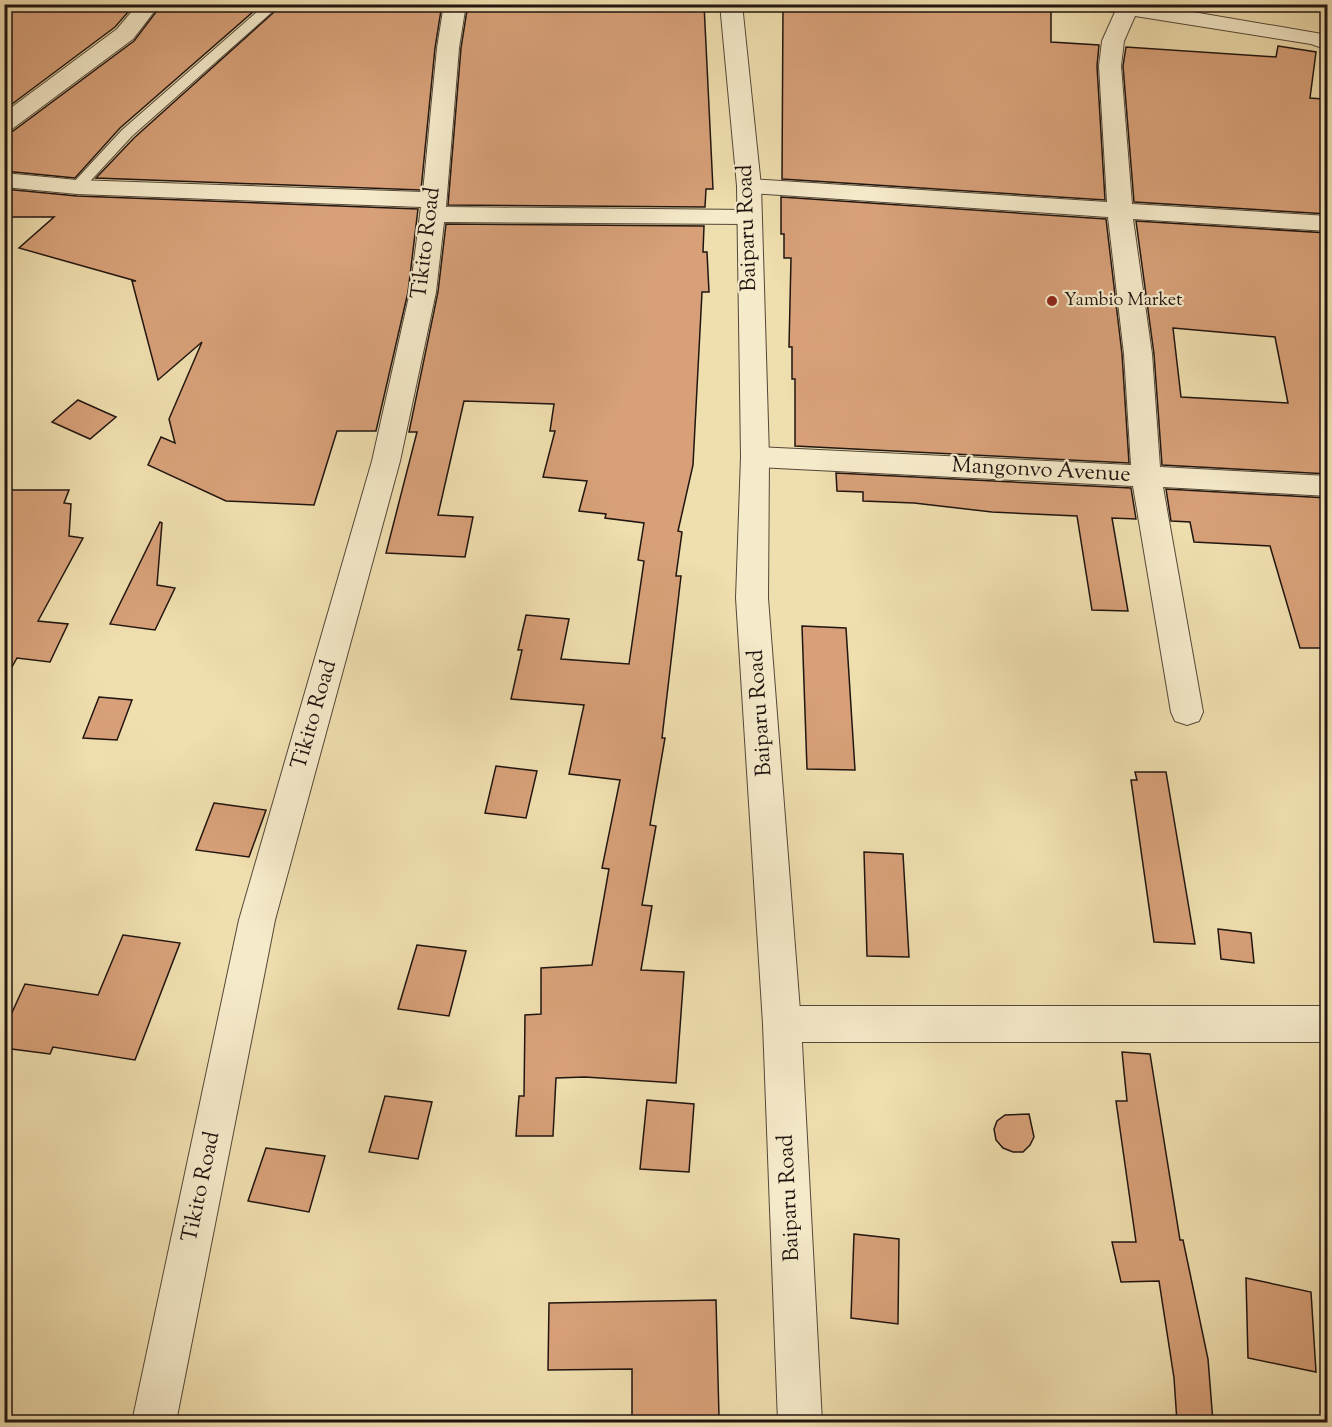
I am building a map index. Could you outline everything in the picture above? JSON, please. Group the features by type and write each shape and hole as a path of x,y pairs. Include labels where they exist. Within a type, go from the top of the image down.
{"street":[{"path":"4,124 125,34 150,4"},
{"name":"Tikito Road","path":"154,1422 257,920 386,461 423,292 448,48 455,4"},
{"name":"Baiparu Road","path":"731,4 742,98 748,202 754,457 752,598 782,1024 800,1422"},
{"path":"1186,712 1146,476 1138,354 1120,210 1110,66 1115,6 1317,38 1328,45"},
{"path":"4,180 77,187 433,207 748,202 1120,210 1328,224"},
{"name":"Mangonvo Avenue","path":"754,457 850,460 1328,486"},
{"path":"782,1024 1328,1024"}],"lane":[{"path":"77,187 127,133 274,4"}],"building":[{"path":"7,4 135,4 115,27 4,110"},
{"path":"162,4 262,4 120,128 75,178 4,171 4,133 13,131 134,41"},
{"path":"283,4 442,4 435,48 421,190 96,178 134,138"},
{"path":"468,4 704,4 713,189 706,189 705,207 448,205 461,48"},
{"path":"783,4 1051,4 1051,42 1099,45 1097,66 1105,200 782,179"},
{"path":"1278,46 1316,52 1310,98 1323,99 1328,117 1328,214 1134,202 1123,66 1126,47 1276,57"},
{"path":"4,189 77,196 418,209 408,292 376,431 337,431 314,505 226,501 148,465 161,437 175,443 169,419 202,342 158,380 132,281 136,281 19,248 54,217 4,217"},
{"path":"781,197 1106,219 1122,354 1129,463 795,446 795,379 792,379 792,347 789,347 791,258 784,258 784,234 781,234"},
{"path":"1136,221 1328,233 1328,474 1162,465 1154,354","holes":["1173,328 1275,337 1288,403 1181,397"]},
{"path":"446,224 704,226 703,252 707,252 709,292 702,292 693,465 678,531 682,532 676,576 681,576 662,738 665,738 650,825 656,826 642,905 652,906 641,970 684,972 676,1083 585,1077 556,1078 553,1136 516,1136 519,1096 524,1096 525,1015 541,1014 541,968 592,965 609,869 602,868 620,780 569,774 584,705 511,699 522,650 518,650 526,615 569,619 561,659 629,664 644,561 638,560 644,523 605,518 606,514 579,511 587,481 543,477 555,431 550,431 554,404 464,401 438,515 473,517 465,557 386,553 417,432 409,432 438,292"},
{"path":"78,400 116,417 90,439 52,422"},
{"path":"836,473 1131,488 1136,519 1112,518 1128,611 1092,610 1077,516 992,512 914,503 863,501 863,492 837,491"},
{"path":"1166,489 1328,498 1328,648 1300,648 1270,546 1194,542 1190,522 1171,521"},
{"path":"4,490 69,490 64,503 71,504 69,536 83,538 38,621 68,624 50,662 17,658 4,681"},
{"path":"160,522 162,523 157,585 175,588 155,630 110,624"},
{"path":"802,626 846,628 855,770 807,769"},
{"path":"99,697 132,700 117,740 83,738"},
{"path":"496,766 537,771 526,818 485,813"},
{"path":"1135,772 1166,772 1195,944 1154,942 1131,780 1137,780"},
{"path":"214,803 266,810 249,857 196,850"},
{"path":"864,852 903,854 909,957 867,956"},
{"path":"1218,929 1251,933 1254,963 1221,959"},
{"path":"123,935 180,943 135,1060 53,1047 50,1054 4,1048 4,1030 25,984 98,995"},
{"path":"417,945 466,951 449,1016 398,1009"},
{"path":"1122,1052 1150,1054 1180,1240 1183,1240 1208,1359 1213,1422 1177,1422 1174,1378 1159,1281 1121,1282 1112,1242 1136,1242 1116,1101 1127,1101"},
{"path":"385,1096 432,1102 418,1159 369,1152"},
{"path":"647,1100 694,1104 689,1172 640,1169"},
{"path":"1029,1114 1034,1137 1030,1145 1023,1152 1013,1152 1003,1148 996,1140 994,1129 997,1121 1005,1115"},
{"path":"266,1148 325,1156 309,1212 248,1201"},
{"path":"854,1234 899,1239 898,1324 851,1318"},
{"path":"1246,1278 1311,1292 1316,1372 1248,1358"},
{"path":"716,1300 719,1417 632,1418 632,1369 548,1370 549,1303"}],"place":[{"name":"Yambio Market","path":"1052,301"}]}
